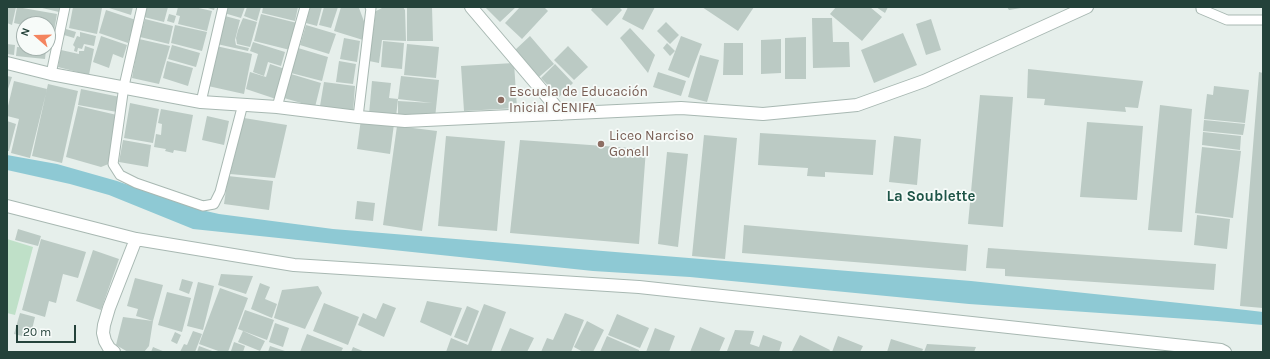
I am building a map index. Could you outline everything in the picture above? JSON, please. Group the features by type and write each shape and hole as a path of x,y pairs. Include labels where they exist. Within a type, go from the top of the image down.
{"street":[{"path":"471,7 562,114"},
{"path":"7,63 51,74 124,86 201,102 277,107 405,121 681,108 763,114 857,105 924,82 1087,7"},
{"path":"7,206 136,239 294,265 639,287 1213,349 1225,352"},
{"path":"114,352 109,348 105,341 103,333 104,325 109,308 136,239"}],"lane":[{"path":"51,74 65,7"},
{"path":"142,7 124,86 113,164 120,175 136,183 203,206 214,204 220,192 243,104"},
{"path":"201,102 223,7"},
{"path":"277,107 305,7"},
{"path":"358,117 370,7"},
{"path":"1201,7 1201,9 1228,20 1263,20"}],"green space":[{"path":"7,239 33,247 15,315 7,313"}],"water":[{"path":"7,155 57,164 117,181 197,209 219,214 333,229 971,281 1246,310 1263,312 1263,325 969,304 690,277 593,271 193,229 109,195 70,184 7,170"}],"building":[{"path":"7,7 16,7 12,25 7,23"},
{"path":"17,7 57,14 56,20 56,16 16,16 16,23 14,23"},
{"path":"38,7 60,7 59,12"},
{"path":"73,7 102,8 97,34 69,28"},
{"path":"106,7 133,7 131,15"},
{"path":"147,7 168,7 164,22 144,17"},
{"path":"178,7 194,7 212,11 207,31 178,24 180,16 176,15"},
{"path":"205,7 215,7 214,10"},
{"path":"225,7 245,7 241,18 224,13"},
{"path":"247,7 261,7 257,21 244,16"},
{"path":"263,7 298,7 295,21 262,13"},
{"path":"310,7 322,7 317,26 306,23"},
{"path":"324,7 338,7 331,28 319,25"},
{"path":"341,7 359,8 365,24 363,40 334,31"},
{"path":"384,7 403,7 405,10 406,41 382,40 379,63 369,61 376,11"},
{"path":"407,7 432,7 433,41 407,41"},
{"path":"485,7 516,7 500,22"},
{"path":"520,7 544,7 548,11 522,39 505,23"},
{"path":"593,7 619,7 622,10 607,26 591,10"},
{"path":"628,7 655,7 643,30 622,19"},
{"path":"702,7 754,7 738,31"},
{"path":"836,7 870,7 882,17 862,41 830,14"},
{"path":"876,7 888,7 885,13"},
{"path":"1007,7 1021,7 1021,8 1009,10"},
{"path":"106,10 136,20 128,43 99,33"},
{"path":"169,14 176,16 174,23 167,21"},
{"path":"261,14 297,23 290,50 254,41"},
{"path":"225,16 240,20 235,40 236,45 249,48 248,51 217,44"},
{"path":"243,18 257,22 250,47 237,44 236,38"},
{"path":"812,18 832,18 833,42 849,42 850,67 813,68"},
{"path":"145,19 173,26 169,44 140,37"},
{"path":"931,19 941,50 926,55 916,24"},
{"path":"666,22 679,35 670,44 657,31"},
{"path":"175,25 207,32 202,51 171,43"},
{"path":"306,25 336,34 329,54 300,45"},
{"path":"630,28 655,55 648,73 620,38"},
{"path":"66,29 76,32 74,38 64,35"},
{"path":"80,32 96,36 94,46 84,44 82,49 78,48 77,52 74,51 75,47 73,45 77,36 80,37"},
{"path":"903,33 917,65 874,83 861,50"},
{"path":"101,36 127,45 123,58 113,54 109,68 93,62"},
{"path":"530,36 554,64 539,77 515,50"},
{"path":"681,36 702,44 689,78 668,70"},
{"path":"806,37 806,79 785,79 785,38"},
{"path":"344,38 360,41 357,62 340,59"},
{"path":"139,39 170,46 159,84 132,78"},
{"path":"781,39 781,73 761,74 761,40"},
{"path":"383,41 404,43 402,69 381,67"},
{"path":"253,42 285,52 281,66 268,62 264,76 253,72 258,54 250,51"},
{"path":"667,43 675,51 670,56 663,48"},
{"path":"724,43 743,43 743,75 723,75"},
{"path":"7,44 15,45 14,55 7,54"},
{"path":"407,44 439,47 436,78 404,75"},
{"path":"172,45 200,53 196,67 168,59"},
{"path":"85,46 94,49 89,75 58,67 61,50 79,54 79,51 84,51"},
{"path":"216,46 252,54 244,94 208,86"},
{"path":"568,46 588,67 574,80 554,60"},
{"path":"298,48 328,57 322,81 291,73"},
{"path":"700,55 719,60 707,102 688,97"},
{"path":"16,56 45,56 45,59"},
{"path":"167,61 193,68 188,86 163,78"},
{"path":"339,61 356,64 353,84 336,82"},
{"path":"514,63 517,108 464,111 461,66"},
{"path":"270,64 285,69 276,99 246,89 250,72 266,77"},
{"path":"555,64 573,83 559,97 541,78"},
{"path":"1028,69 1143,81 1138,108 1125,107 1126,112 1044,105 1045,99 1027,98"},
{"path":"658,72 686,81 681,96 653,87"},
{"path":"1259,72 1263,73 1263,308 1240,306"},
{"path":"291,74 321,83 315,107 284,98"},
{"path":"7,76 12,77 7,92"},
{"path":"401,76 439,80 435,118 398,116 398,101 432,103 398,99"},
{"path":"14,81 47,89 30,158 11,153 19,119 7,116"},
{"path":"372,81 391,83 389,98 398,99 396,117 369,114"},
{"path":"324,82 355,86 353,112 320,106"},
{"path":"48,84 78,91 62,163 32,156"},
{"path":"1214,86 1249,90 1245,123 1204,119 1207,94 1213,95"},
{"path":"81,89 120,97 117,112 78,105"},
{"path":"980,95 1013,97 1003,227 968,224"},
{"path":"130,103 159,109 153,143 124,138"},
{"path":"1160,105 1192,109 1182,232 1148,230"},
{"path":"78,106 117,115 111,163 101,167 66,157"},
{"path":"161,109 193,115 186,152 174,150 173,153 165,151 166,149 154,147 156,134 161,135 162,124 158,123"},
{"path":"207,116 229,121 224,145 202,140"},
{"path":"244,118 287,125 275,178 230,174"},
{"path":"361,119 394,124 390,154 357,149"},
{"path":"1204,120 1245,124 1243,135 1203,131"},
{"path":"7,121 16,124 9,151 7,151"},
{"path":"1087,122 1143,126 1137,200 1080,197"},
{"path":"397,126 437,131 422,231 383,225"},
{"path":"1203,132 1241,136 1240,150 1202,145"},
{"path":"760,133 876,140 873,175 825,172 825,177 807,176 808,168 758,165"},
{"path":"704,135 737,138 725,259 692,256"},
{"path":"446,136 505,141 497,231 438,226"},
{"path":"894,136 921,139 917,185 889,182"},
{"path":"123,140 151,145 148,167 119,162"},
{"path":"520,140 646,149 639,244 510,233"},
{"path":"1202,147 1241,151 1233,218 1195,213"},
{"path":"667,152 688,154 678,247 658,244"},
{"path":"228,176 273,181 269,210 224,204"},
{"path":"357,201 375,203 373,221 355,219"},
{"path":"1197,215 1230,219 1227,249 1194,245"},
{"path":"744,225 968,245 966,271 742,253"},
{"path":"18,229 41,236 38,246 15,240"},
{"path":"41,239 86,252 78,278 63,274 56,303 49,301 45,317 22,310"},
{"path":"988,248 1216,264 1214,290 1005,276 1005,269 986,268"},
{"path":"93,250 119,259 101,310 76,301"},
{"path":"221,274 253,276 246,294 218,285"},
{"path":"135,278 163,285 153,321 136,316 138,309 127,306"},
{"path":"182,279 193,282 189,294 179,290"},
{"path":"198,282 214,286 203,330 187,326"},
{"path":"260,283 270,287 265,299 277,304 272,318 251,309"},
{"path":"318,286 322,293 305,329 274,318 282,290"},
{"path":"220,288 248,298 228,352 221,352 199,344"},
{"path":"167,292 191,298 182,332 158,325"},
{"path":"427,301 462,308 451,336 420,322"},
{"path":"324,303 359,317 348,345 313,331"},
{"path":"383,303 396,308 384,337 358,325 363,313 376,319"},
{"path":"484,304 506,312 491,352 446,352 451,338 468,345"},
{"path":"467,306 479,311 467,342 454,337"},
{"path":"245,310 274,320 267,340 238,329"},
{"path":"20,313 35,317 30,338 14,334"},
{"path":"565,313 584,320 571,352 541,352 547,338 553,340"},
{"path":"617,314 649,328 640,348 608,335"},
{"path":"123,317 153,321 149,346 144,352 128,352 116,345"},
{"path":"587,321 604,330 593,352 583,352 574,347"},
{"path":"275,323 289,328 283,347 269,342"},
{"path":"700,327 725,338 719,352 690,352"},
{"path":"510,328 534,338 527,352 500,352"},
{"path":"655,328 675,336 669,352 646,352"},
{"path":"735,330 754,331 750,344 759,347 763,335 782,342 779,352 727,351"},
{"path":"193,331 202,334 195,352 180,352 184,344 187,345"},
{"path":"243,331 265,341 260,351 238,342"},
{"path":"175,332 181,335 177,344 171,341"},
{"path":"307,334 343,348 341,352 300,352"},
{"path":"800,335 830,350 829,352 792,351"},
{"path":"607,336 639,350 639,352 600,352"},
{"path":"838,336 863,346 860,352 832,352"},
{"path":"891,339 923,349 922,352 887,352"},
{"path":"234,342 245,346 243,352 231,351"},
{"path":"927,344 976,347 974,352 924,352"},
{"path":"199,346 215,352 197,352"},
{"path":"270,346 285,351 268,352"},
{"path":"153,347 165,352 151,352"},
{"path":"353,347 365,352 351,352"}],"place":[{"name":"Escuela de Educación Inicial CENIFA","path":"501,100"},
{"name":"Liceo Narciso Gonell","path":"601,144"}],"district":[{"name":"La Soublette","path":"931,197"}]}
